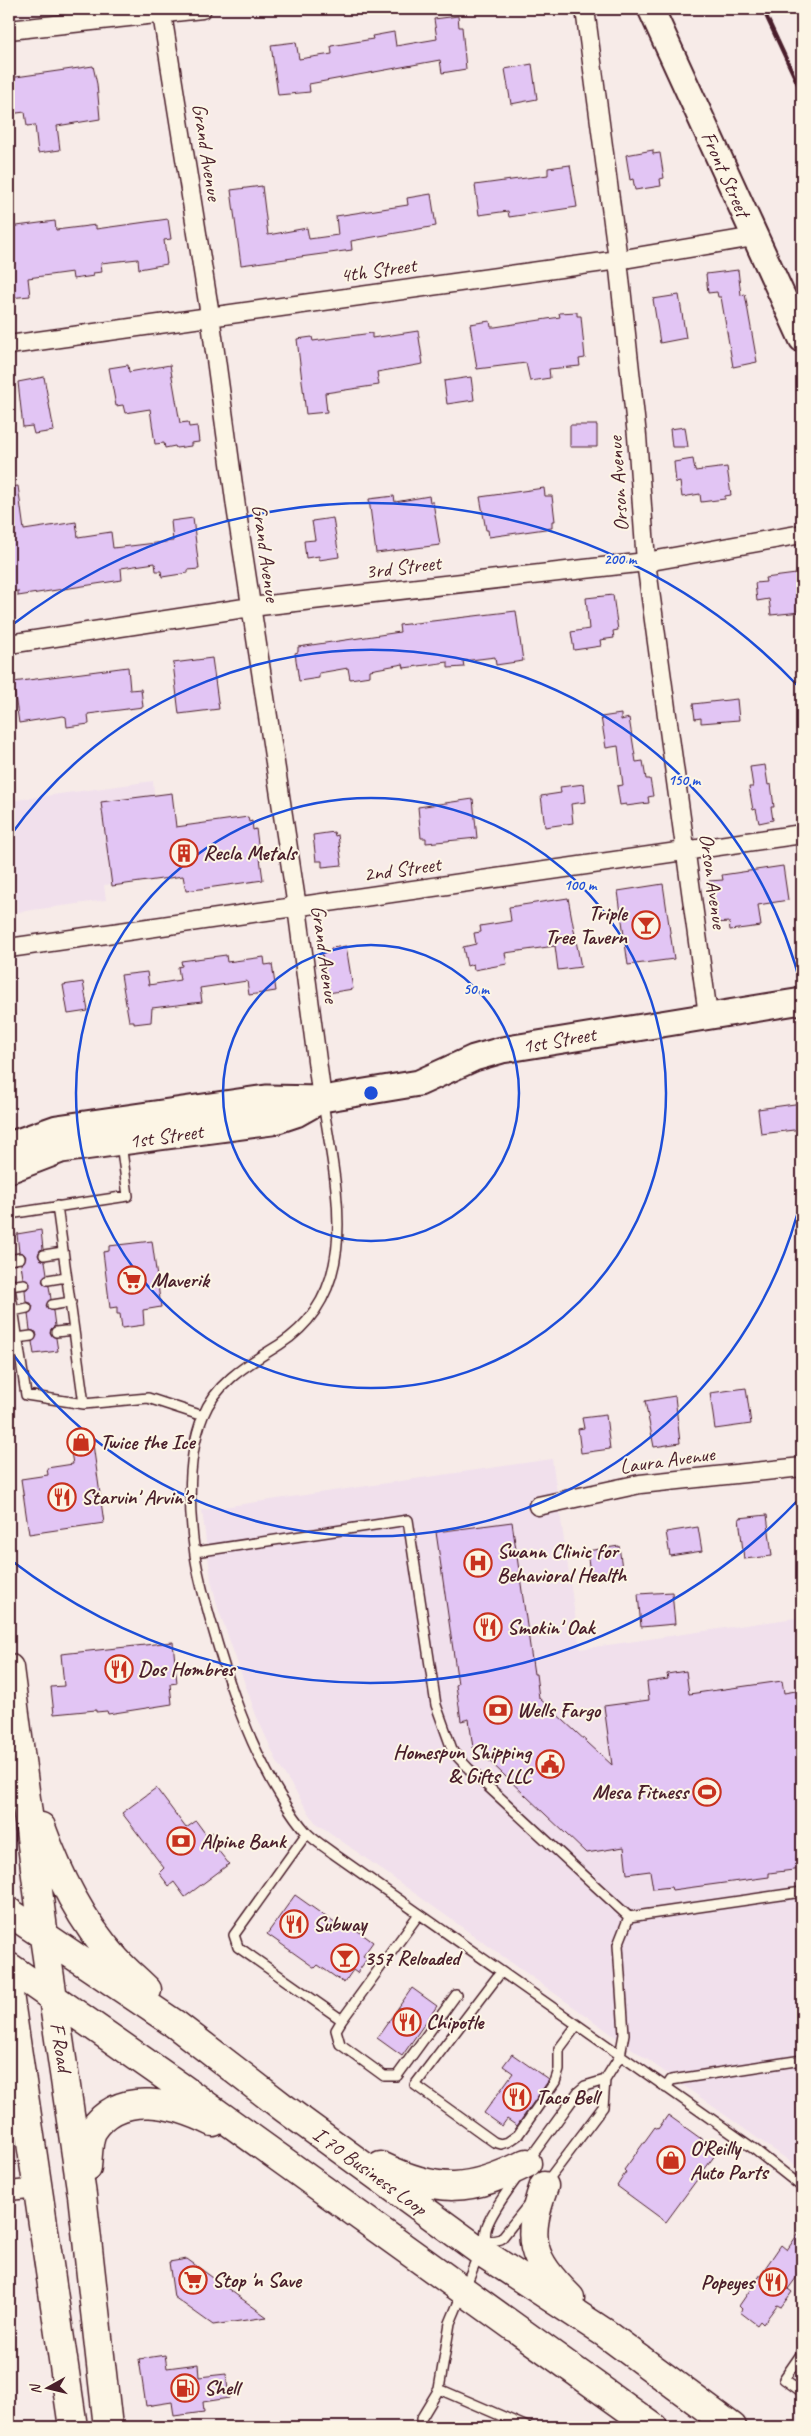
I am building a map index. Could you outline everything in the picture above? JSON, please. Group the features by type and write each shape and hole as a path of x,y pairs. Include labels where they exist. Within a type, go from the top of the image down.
{"main road":[{"name":"F Road","path":"9,1668 44,1937 82,2195 108,2427"},
{"path":"23,1773 53,1861 80,1914 117,1961 145,1988 175,2024"},
{"name":"I 70 Business Loop","path":"9,1912 175,2024 331,2143 605,2333 732,2427"},
{"name":"I 70 Business Loop","path":"9,1967 653,2427"},
{"name":"F Road","path":"9,1994 72,2427"},
{"path":"82,2195 93,2130 116,2110 132,2104 149,2103 184,2111 210,2121 276,2156"},
{"path":"331,2143 413,2180 443,2186 475,2184 506,2174 527,2163"},
{"path":"544,2186 532,2226 534,2249 540,2263 554,2282 605,2333"}],"street":[{"path":"9,30 202,9"},
{"name":"Orson Avenue","path":"585,9 618,260 637,436 646,562 708,1015"},
{"name":"Front Street","path":"651,9 802,340"},
{"name":"Grand Avenue","path":"162,14 210,315 251,607 297,907 322,1099"},
{"name":"4th Street","path":"9,344 618,260 754,237"},
{"name":"3rd Street","path":"9,644 251,607 646,562 802,534"},
{"name":"2nd Street","path":"9,948 802,834"},
{"name":"1st Street","path":"9,1145 57,1128 266,1098 322,1099 419,1083 474,1058 502,1050 802,1001"},
{"name":"1st Street","path":"9,1170 61,1150 272,1122 296,1114 322,1099"},
{"name":"Laura Avenue","path":"538,1506 640,1484 802,1467"},
{"path":"9,2191 38,2188"}],"lane":[{"path":"322,1099 339,1224 334,1268 318,1305 308,1319 295,1333 240,1368 217,1394 203,1416 193,1463 191,1498 195,1552 216,1641 257,1756 290,1810 307,1833 501,1972 754,2149 802,2187"},
{"path":"9,1214 128,1196 121,1142"},
{"path":"57,1206 84,1404"},
{"path":"44,1255 64,1252"},
{"path":"9,1260 20,1258"},
{"path":"48,1280 66,1277"},
{"path":"9,1282 26,1395 84,1404 148,1398 203,1416"},
{"path":"9,1286 24,1284"},
{"path":"52,1305 70,1302"},
{"path":"13,1311 27,1308"},
{"path":"56,1332 74,1330"},
{"path":"17,1338 31,1336"},
{"path":"195,1552 408,1520 436,1705 454,1752 469,1769 629,1917"},
{"path":"307,1833 234,1935 238,1947 342,2020"},
{"path":"629,1917 802,1892"},
{"path":"419,1914 342,2020 336,2030 340,2044 384,2076 393,2078 400,2073 456,1995"},
{"path":"483,2247 501,2239 544,2186 602,2106 605,2080 620,2056 624,2034 618,1945 629,1917"},
{"path":"501,1972 416,2085 494,2142 501,2144 508,2142 518,2135 555,2082 559,2070 559,2049 576,2025"},
{"path":"666,2088 671,2080 802,2060"},
{"path":"422,2423 439,2389 450,2323 483,2247 486,2228 496,2208 578,2092 585,2086 605,2080"},
{"path":"802,2353 784,2379 802,2392"},
{"path":"439,2389 526,2427"}],"shaded area":[{"path":"153,781 154,795 101,803 112,884 104,885 106,900 18,912 9,845 9,801"},
{"path":"552,1459 580,1649 802,1617 802,2170 315,1822 278,1764 256,1715 218,1608 211,1580 202,1510"}],"building":[{"path":"458,16 459,27 462,27 466,69 442,73 440,60 309,84 310,92 278,95 271,45 296,42 299,59 332,54 331,46 373,39 372,36 394,32 396,46 437,39 434,19"},
{"path":"532,64 537,99 511,104 505,69"},
{"path":"93,66 97,84 100,119 57,126 60,150 38,153 35,125 27,126 25,112 9,114 9,78"},
{"path":"653,150 653,154 660,153 664,178 660,179 661,186 635,190 633,179 630,180 626,155"},
{"path":"570,165 577,207 509,217 508,211 479,215 475,185 548,175 548,168"},
{"path":"262,186 268,235 307,228 309,239 338,235 336,216 408,205 407,198 431,194 436,226 351,241 352,250 241,265 231,190"},
{"path":"168,219 171,239 164,240 167,264 139,269 138,259 101,263 102,272 93,273 94,276 73,279 72,272 28,278 30,296 9,298 9,227 55,221 56,230 96,225 96,229"},
{"path":"738,270 741,295 745,294 757,362 733,367 721,297 718,297 717,292 708,293 706,274"},
{"path":"679,295 686,338 660,343 653,299"},
{"path":"577,312 577,316 581,316 585,358 579,359 580,366 549,369 550,378 530,381 526,363 477,369 470,324 490,321 491,327 495,327 560,317 559,313"},
{"path":"418,331 423,364 377,372 379,385 325,393 327,412 306,414 297,339 312,337 313,341 372,333 372,338"},
{"path":"128,365 129,372 170,365 180,423 188,422 189,427 197,426 199,442 191,443 191,446 176,448 175,446 165,448 164,443 155,444 150,409 125,413 123,405 116,406 109,368"},
{"path":"44,377 54,431 34,434 32,426 23,427 18,382"},
{"path":"471,377 474,400 447,404 444,381"},
{"path":"570,425 597,425 597,447 570,447"},
{"path":"685,427 688,447 672,447 670,429"},
{"path":"693,459 695,471 727,467 731,495 725,496 725,499 701,502 700,494 682,497 680,482 676,483 674,462"},
{"path":"18,486 24,530 76,522 78,537 111,532 113,548 173,541 171,521 193,518 199,569 188,570 188,573 162,577 161,571 156,571 155,563 121,568 122,580 18,596 18,591 9,592 9,487"},
{"path":"544,488 545,496 552,496 555,521 552,521 552,528 489,537 480,497"},
{"path":"394,496 395,502 429,496 430,502 433,502 440,545 376,553 369,499"},
{"path":"333,518 339,557 319,560 319,556 306,558 304,541 315,540 312,521"},
{"path":"796,574 801,612 771,615 769,599 757,601 755,583 766,582 765,578"},
{"path":"613,595 618,630 613,631 614,638 600,640 601,646 574,650 571,632 589,629 586,598"},
{"path":"516,611 523,661 496,665 495,657 463,661 464,667 448,668 448,662 404,668 403,664 370,670 370,676 350,679 348,668 319,673 319,678 299,681 295,653 298,652 298,647 400,632 399,625"},
{"path":"212,658 219,709 179,714 173,663"},
{"path":"128,667 130,690 141,689 143,707 88,714 89,724 67,727 66,717 63,716 19,723 13,682"},
{"path":"737,699 739,720 701,723 701,718 695,719 693,704"},
{"path":"621,714 621,720 629,718 636,762 643,761 646,779 650,779 653,796 648,797 649,803 620,805 617,786 623,785 618,746 606,748 601,717"},
{"path":"765,765 768,785 771,784 774,807 771,807 773,820 759,823 756,809 753,810 749,787 753,787 750,767"},
{"path":"584,784 586,802 571,804 573,823 545,827 541,796 561,793 560,787"},
{"name":"Recla Metals","path":"172,793 176,827 248,817 249,822 252,821 253,830 256,829 263,880 186,891 183,876 112,886 101,802"},
{"path":"473,799 477,838 426,843 426,838 421,838 418,807"},
{"path":"334,832 335,836 338,835 342,865 322,867 322,861 316,861 313,835"},
{"path":"783,866 788,900 758,905 761,926 730,930 729,922 715,923 709,881 723,880 722,875"},
{"name":"Triple Tree Tavern","path":"663,884 674,959 628,965 618,891"},
{"path":"568,898 581,967 558,970 555,946 505,953 507,964 474,970 473,964 467,966 463,947 476,944 474,933 481,932 480,926 511,921 509,907"},
{"path":"346,946 353,989 328,993 322,953 331,951 331,948"},
{"path":"226,955 227,962 264,957 265,965 272,964 276,991 249,995 247,981 200,988 202,1002 152,1008 151,1022 134,1024 134,1021 129,1021 121,975 147,972 149,985 180,980 178,967 182,966 181,961"},
{"path":"83,982 88,1011 68,1014 63,985"},
{"path":"802,1103 802,1129 761,1134 758,1109"},
{"path":"41,1230 43,1249 40,1250 38,1255 40,1259 45,1261 47,1274 42,1281 49,1286 51,1299 46,1305 48,1309 53,1311 55,1326 51,1329 50,1333 56,1338 58,1351 34,1354 32,1342 37,1336 36,1332 30,1330 28,1314 33,1307 31,1303 26,1302 25,1290 30,1287 30,1283 23,1278 21,1264 26,1257 19,1252 17,1234"},
{"name":"Maverik","path":"152,1241 161,1307 143,1310 144,1325 122,1328 120,1314 117,1314 117,1307 110,1308 103,1252 109,1251 109,1246"},
{"path":"746,1388 751,1424 715,1429 710,1393"},
{"path":"675,1396 680,1443 654,1447 645,1401"},
{"path":"606,1415 610,1449 581,1453 578,1429 584,1428 582,1418"},
{"name":"Starvin' Arvin's","path":"92,1437 104,1523 29,1534 21,1479 48,1475 47,1468 73,1464 69,1440"},
{"path":"767,1515 772,1556 744,1559 739,1518"},
{"path":"512,1522 539,1698 612,1765 604,1706 649,1700 647,1682 668,1679 667,1674 686,1671 689,1694 782,1681 784,1693 802,1690 802,1869 769,1873 769,1877 672,1890 671,1887 653,1889 650,1871 627,1874 624,1847 586,1853 484,1756 482,1746 473,1748 469,1719 461,1721 456,1685 458,1684 436,1532"},
{"path":"698,1527 702,1551 670,1556 666,1532"},
{"path":"619,1546 623,1576 591,1580 587,1551"},
{"path":"672,1592 675,1624 641,1627 638,1594"},
{"name":"Dos Hombres","path":"173,1642 177,1683 170,1684 172,1704 108,1714 107,1711 96,1712 96,1710 54,1714 51,1687 64,1686 61,1654"},
{"name":"Alpine Bank","path":"156,1788 186,1828 196,1821 207,1836 212,1832 222,1846 217,1849 229,1864 185,1897 174,1882 169,1886 159,1873 164,1868 122,1813"},
{"path":"295,1895 343,1929 347,1923 373,1942 363,1956 367,1959 357,1973 353,1970 344,1983 318,1965 315,1968 267,1934"},
{"name":"Chipotle","path":"412,1988 437,2006 402,2056 377,2038"},
{"name":"Taco Bell","path":"512,2054 549,2080 517,2126 507,2119 502,2126 484,2113 513,2073 503,2066"},
{"name":"O'Reilly Auto Parts","path":"668,2115 718,2151 666,2222 617,2186 626,2172 624,2170 655,2127 658,2129"},
{"name":"Popeyes","path":"802,2228 802,2270 788,2289 792,2292 781,2307 777,2305 763,2324 760,2321 757,2325 740,2312 742,2309 739,2306 781,2245 787,2250"},
{"name":"Stop 'n Save","path":"187,2259 267,2317 213,2325 174,2297 169,2262"},
{"name":"Shell","path":"165,2355 167,2368 198,2364 199,2377 226,2374 229,2398 203,2402 204,2412 174,2416 172,2402 146,2406 139,2359"}],"railway":[{"path":"763,9 802,93"}],"place":[{"name":"Recla Metals","path":"184,853"},
{"name":"Triple Tree Tavern","path":"646,925"},
{"name":"Maverik","path":"132,1280"},
{"name":"Twice the Ice","path":"81,1442"},
{"name":"Starvin' Arvin's","path":"62,1497"},
{"name":"Swann Clinic for Behavioral Health","path":"478,1563"},
{"name":"Smokin' Oak","path":"488,1627"},
{"name":"Dos Hombres","path":"119,1669"},
{"name":"Wells Fargo","path":"498,1710"},
{"name":"Homespun Shipping & Gifts LLC","path":"550,1764"},
{"name":"Mesa Fitness","path":"707,1792"},
{"name":"Alpine Bank","path":"181,1841"},
{"name":"Subway","path":"294,1924"},
{"name":"357 Reloaded","path":"345,1958"},
{"name":"Chipotle","path":"407,2022"},
{"name":"Taco Bell","path":"517,2097"},
{"name":"O'Reilly Auto Parts","path":"671,2160"},
{"name":"Stop 'n Save","path":"193,2280"},
{"name":"Popeyes","path":"773,2282"},
{"name":"Shell","path":"185,2388"}]}
